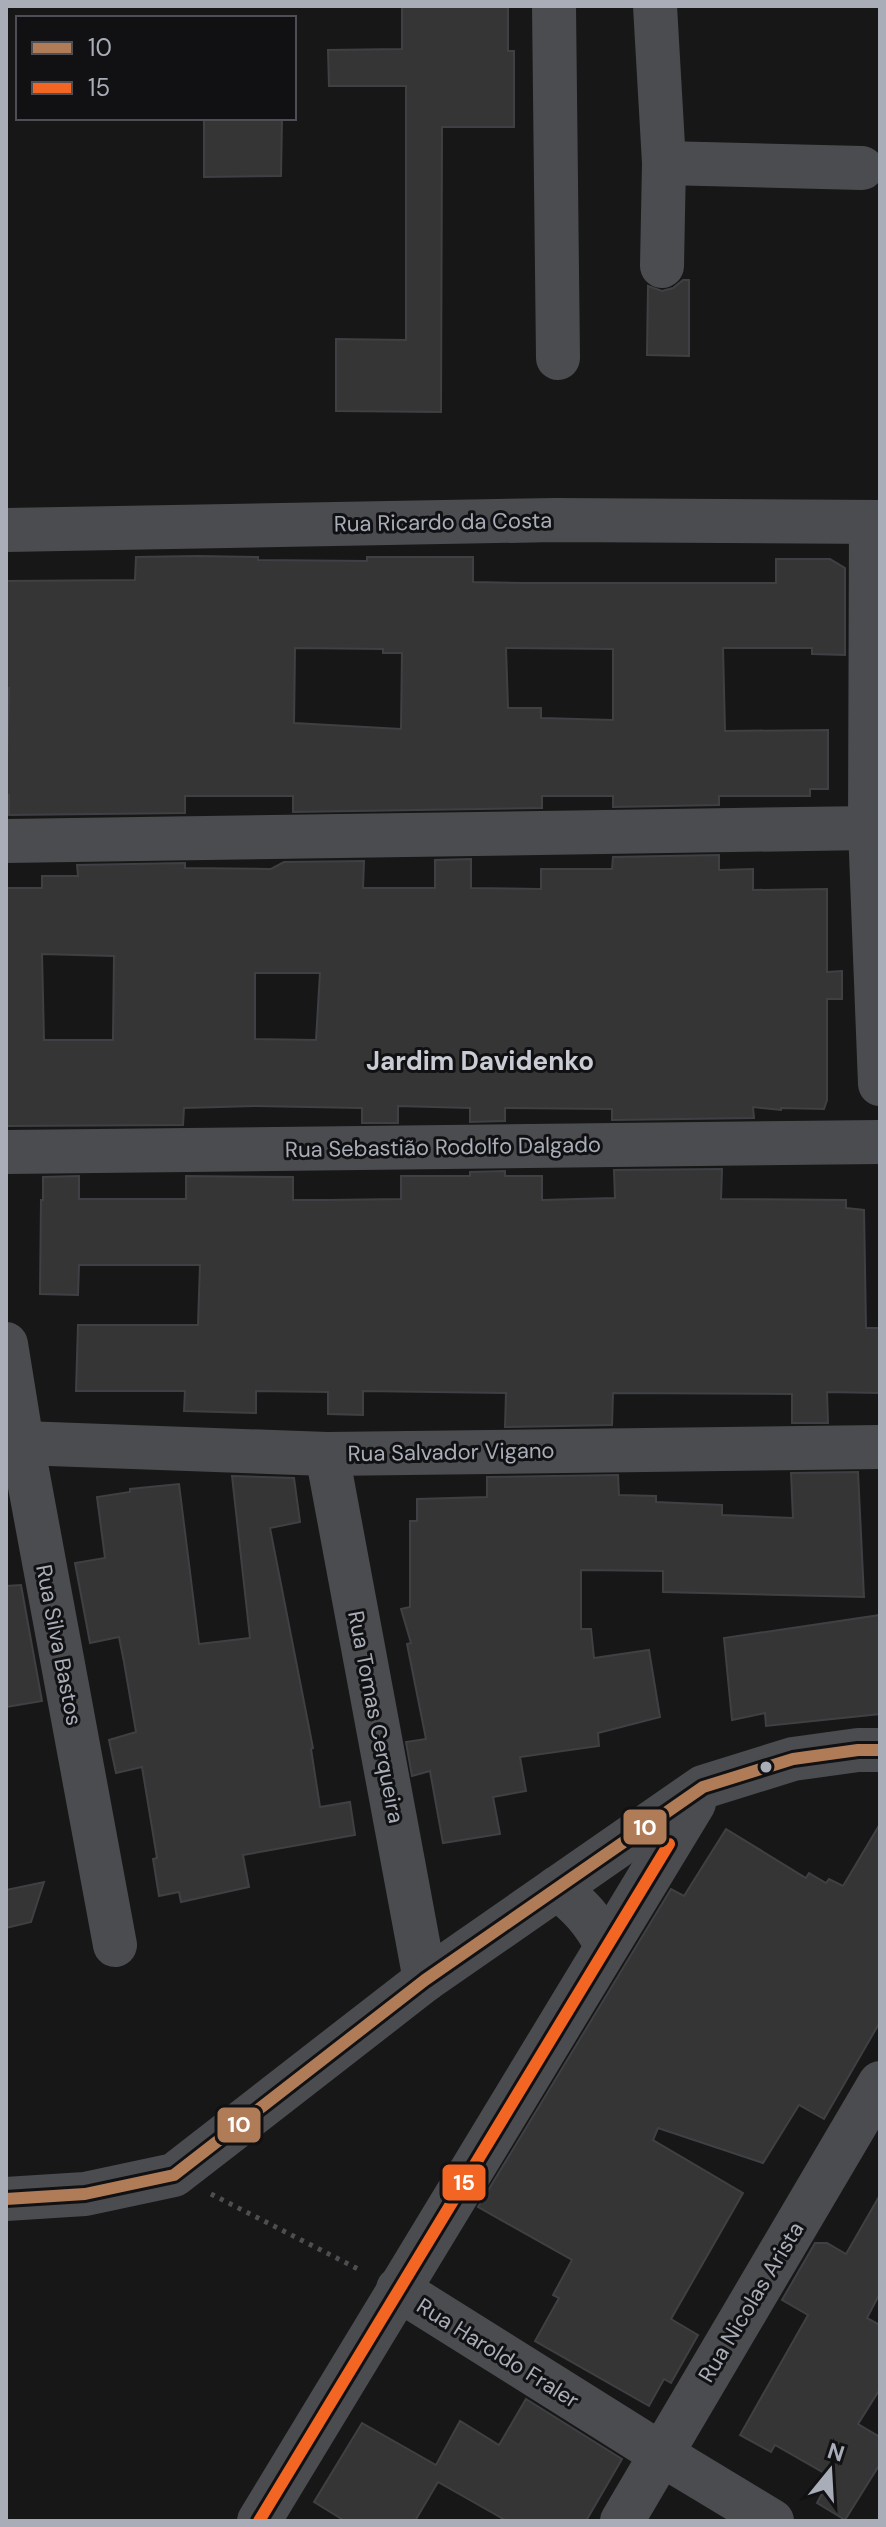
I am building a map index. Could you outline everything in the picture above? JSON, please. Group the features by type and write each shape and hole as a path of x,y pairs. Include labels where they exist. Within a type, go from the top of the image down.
{"street":[{"path":"554,6 558,358"},
{"path":"655,6 664,163 662,266"},
{"path":"664,163 862,168"},
{"name":"Rua Ricardo da Costa","path":"6,530 556,520 876,522"},
{"path":"876,522 870,828 880,1084"},
{"path":"6,841 870,828"},
{"name":"Rua Sebastião Rodolfo Dalgado","path":"6,1152 880,1142"},
{"name":"Rua Silva Bastos","path":"6,1344 115,1945"},
{"name":"Rua Salvador Vigano","path":"22,1443 327,1454 880,1447"},
{"name":"Rua Tomas Cerqueira","path":"327,1454 425,1980"},
{"path":"6,2199 85,2194 174,2175 425,1980 703,1787 793,1759 880,1750"},
{"path":"259,2521 703,1787"},
{"path":"557,1888 593,1921 607,1946"},
{"name":"Rua Nicolas Arista","path":"622,2521 880,2083"},
{"name":"Rua Haroldo Fraler","path":"398,2289 772,2521"}],"path":[{"name":"Rua Haroldo Fraler","path":"174,2175 398,2289"}],"building":[{"path":"402,6 508,6 508,51 514,51 514,127 442,127 441,412 336,411 336,339 406,340 406,86 329,86 328,50 402,49"},
{"path":"204,120 282,120 281,176 204,177"},
{"path":"683,280 689,280 689,356 647,355 648,286 662,291 673,288"},
{"path":"136,557 367,561 367,557 473,557 473,582 523,583 776,583 776,559 830,559 845,568 845,655 812,654 812,648 723,648 725,731 828,730 828,789 810,789 810,796 719,796 719,805 613,807 613,796 542,796 542,808 293,812 293,796 185,796 185,813 9,815 9,795 6,795 9,688 6,688 6,581 135,580","holes":["295,648 383,649 383,653 402,653 401,729 294,723","506,648 613,649 613,720 541,718 541,708 508,708"]},
{"path":"719,855 719,870 753,869 753,890 827,889 827,972 842,971 842,999 827,999 827,1100 824,1109 753,1107 754,1118 612,1120 612,1109 505,1108 505,1121 470,1122 470,1108 398,1106 398,1123 362,1123 362,1108 255,1106 184,1108 183,1125 6,1126 6,888 42,888 42,876 78,876 77,865 185,863 185,868 271,869 284,862 364,861 363,888 435,888 435,860 471,859 471,888 541,889 541,869 612,869 613,857","holes":["42,954 114,956 113,1040 44,1040","255,973 320,973 316,1040 255,1039"]},
{"path":"722,1169 721,1199 846,1200 846,1208 864,1210 866,1328 880,1328 880,1393 827,1392 828,1423 792,1423 792,1394 613,1393 612,1425 505,1427 506,1393 363,1391 363,1415 328,1414 328,1392 256,1391 256,1413 184,1411 185,1391 76,1391 78,1325 198,1325 200,1265 79,1265 78,1295 40,1294 43,1177 79,1176 79,1199 186,1199 186,1176 293,1177 293,1200 328,1200 401,1199 401,1176 470,1176 470,1172 505,1171 505,1176 542,1176 542,1200 615,1198 614,1170"},
{"path":"858,1472 864,1597 663,1592 663,1571 581,1570 581,1629 591,1629 594,1658 649,1650 660,1717 598,1733 599,1746 520,1757 526,1791 493,1797 500,1834 443,1843 430,1771 412,1776 406,1742 426,1739 407,1644 411,1643 401,1609 410,1607 410,1521 417,1521 417,1499 487,1497 487,1477 618,1475 619,1495 656,1496 656,1502 722,1505 722,1515 793,1518 791,1473"},
{"path":"232,1476 294,1478 300,1522 270,1528 313,1748 320,1807 350,1802 355,1835 243,1855 249,1887 181,1902 179,1892 159,1896 153,1859 157,1858 142,1767 116,1773 109,1740 136,1732 124,1662 119,1637 90,1643 75,1563 105,1558 97,1497 130,1492 130,1489 179,1484 199,1644 250,1638"},
{"path":"21,1585 42,1701 6,1707 6,1586"},
{"path":"880,1615 880,1714 766,1726 765,1713 732,1720 724,1638"},
{"path":"880,1824 880,2022 824,2119 799,2105 763,2163 658,2128 653,2140 743,2193 671,2319 698,2335 671,2383 664,2379 649,2406 535,2341 559,2298 553,2295 572,2260 478,2207 671,1889 684,1896 726,1829 806,1878 809,1873 826,1883 829,1879 843,1886"},
{"path":"44,1882 31,1922 6,1928 6,1890"},
{"path":"880,2195 880,2293 867,2318 880,2325 880,2389 858,2424 880,2437 880,2464 845,2520 817,2503 831,2477 775,2445 771,2452 740,2435 808,2315 782,2300 815,2243 827,2243 846,2254"},
{"path":"526,2399 622,2459 586,2521 507,2521 438,2482 415,2521 345,2521 314,2502 362,2423 436,2465 460,2421 499,2445"}],"transit line":[{"name":"10","path":"6,2199 85,2194 174,2175 425,1980 703,1787 793,1759 880,1750"},
{"name":"15","path":"259,2521 669,1844"}],"district":[{"name":"Jardim Davidenko","path":"480,1061"}]}
